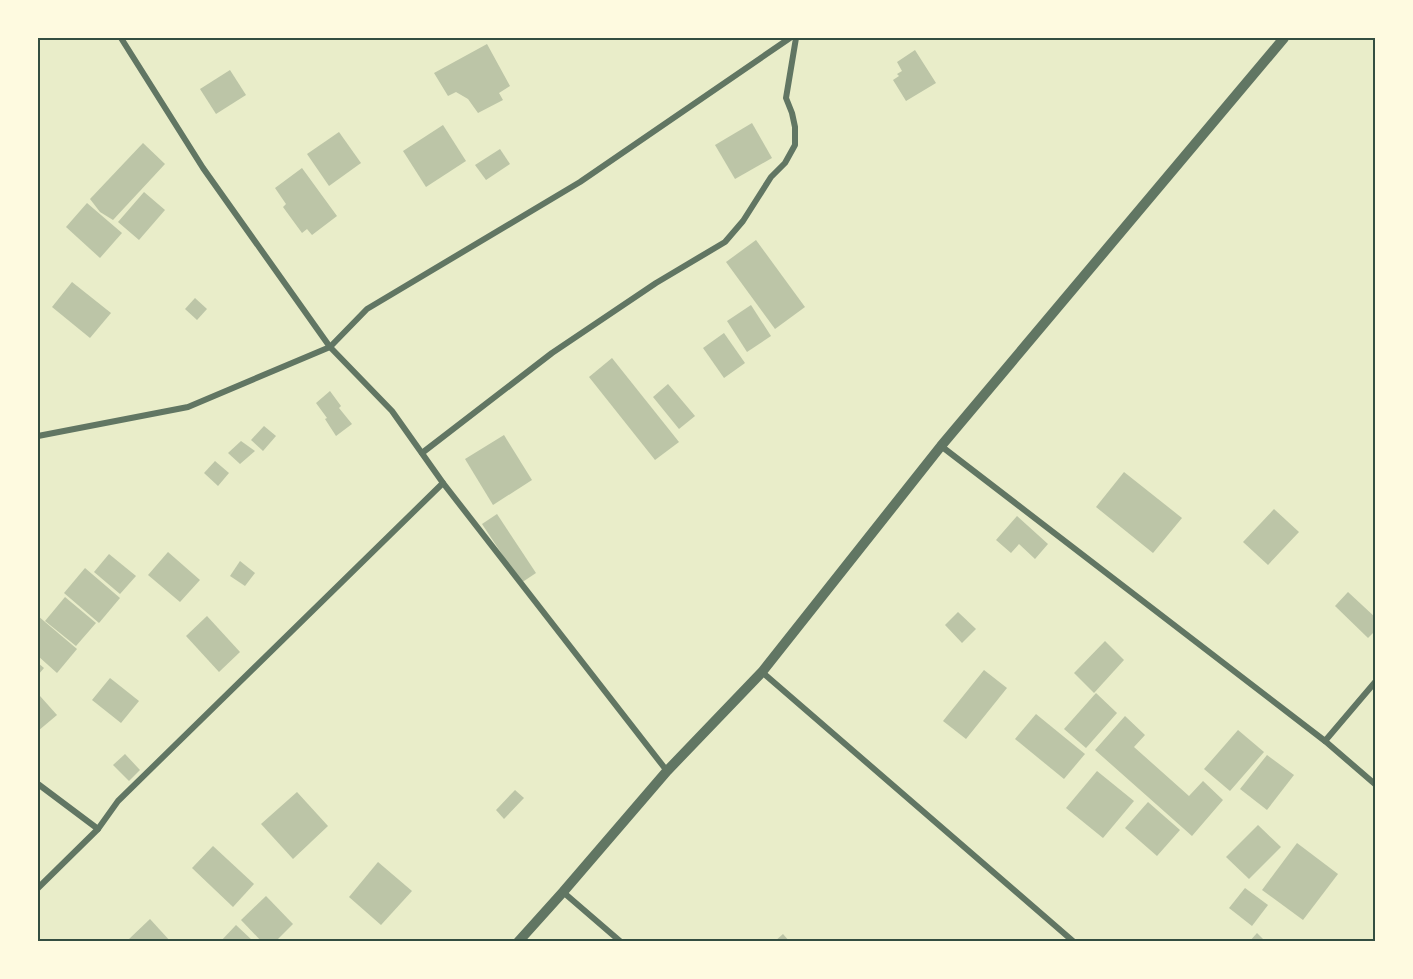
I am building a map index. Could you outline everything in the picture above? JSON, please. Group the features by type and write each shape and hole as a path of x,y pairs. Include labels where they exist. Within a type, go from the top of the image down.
{"street":[{"path":"121,38 203,168 330,347 392,411 443,483 668,771"},
{"path":"38,436 188,407 330,347 367,309 580,182 790,38"},
{"path":"422,453 552,353 656,283 725,242 743,221 771,177 785,163 795,145 795,127 786,98 796,38"},
{"path":"518,942 668,771 762,672 941,446 1284,38"},
{"path":"941,446 1325,741 1376,785"},
{"path":"38,888 98,829 118,801 443,483"},
{"path":"762,672 1074,942"},
{"path":"1325,741 1376,681"},
{"path":"38,784 98,829"},
{"path":"563,892 621,942"}],"building":[{"path":"487,44 510,86 499,93 503,100 478,113 468,99 456,92 448,96 434,73"},
{"path":"915,50 936,83 906,101 893,80 902,71 897,62"},
{"path":"230,70 246,95 216,114 200,89"},
{"path":"752,123 772,158 735,179 715,145"},
{"path":"443,125 466,161 426,187 403,151"},
{"path":"339,132 361,163 329,186 307,154"},
{"path":"143,143 165,164 113,220 100,212 90,199"},
{"path":"500,149 510,164 486,180 475,165"},
{"path":"302,168 337,216 312,235 307,229 302,233 283,207 286,204 275,188"},
{"path":"144,192 165,210 139,240 118,222"},
{"path":"87,203 122,233 100,258 66,227"},
{"path":"756,240 805,307 775,329 726,262"},
{"path":"72,282 111,313 90,338 52,307"},
{"path":"195,298 207,309 197,320 185,309"},
{"path":"751,305 771,336 747,352 727,321"},
{"path":"724,333 745,363 724,378 703,348"},
{"path":"612,358 679,442 655,460 589,377"},
{"path":"668,384 695,416 679,429 653,397"},
{"path":"330,391 341,406 339,408 352,424 336,436 316,403"},
{"path":"264,426 276,436 263,451 251,440"},
{"path":"504,435 532,480 493,505 465,459"},
{"path":"241,441 255,451 240,464 228,453"},
{"path":"215,461 229,473 218,486 204,473"},
{"path":"1124,472 1182,518 1153,553 1096,507"},
{"path":"1274,509 1299,532 1268,565 1243,542"},
{"path":"497,514 536,573 521,583 482,524"},
{"path":"1017,516 1048,544 1035,559 1019,544 1011,553 996,540"},
{"path":"168,552 200,580 180,602 148,575"},
{"path":"109,554 136,576 120,594 94,572"},
{"path":"240,561 255,573 245,586 230,576"},
{"path":"85,568 120,598 99,623 64,593"},
{"path":"1348,592 1376,618 1376,630 1368,638 1335,606"},
{"path":"65,597 96,623 76,646 45,621"},
{"path":"958,612 976,629 962,643 945,625"},
{"path":"38,616 77,649 57,673 38,656"},
{"path":"207,616 240,652 219,672 186,636"},
{"path":"1105,641 1124,660 1094,693 1074,673"},
{"path":"38,663 44,668 38,675"},
{"path":"984,670 1007,688 966,739 943,721"},
{"path":"110,678 139,701 121,723 92,700"},
{"path":"1096,693 1117,713 1086,748 1064,729"},
{"path":"40,696 57,715 38,731 38,699"},
{"path":"1036,714 1085,754 1064,779 1015,739"},
{"path":"1125,716 1145,735 1134,747 1189,796 1203,781 1223,800 1192,836 1095,750"},
{"path":"1238,730 1264,752 1230,791 1204,769"},
{"path":"125,754 140,770 129,781 113,765"},
{"path":"1267,755 1294,775 1267,810 1240,789"},
{"path":"1097,771 1134,801 1103,838 1066,808"},
{"path":"515,790 524,798 504,819 496,810"},
{"path":"297,792 328,826 293,859 261,824"},
{"path":"1148,802 1180,830 1157,856 1125,828"},
{"path":"1258,825 1281,847 1249,879 1226,857"},
{"path":"1297,843 1338,874 1303,920 1262,890"},
{"path":"213,846 254,884 233,907 192,868"},
{"path":"378,862 412,891 381,925 349,897"},
{"path":"1245,888 1268,905 1252,926 1229,908"},
{"path":"266,896 293,924 275,942 262,942 241,920"},
{"path":"150,919 171,942 130,942 128,940"},
{"path":"236,925 254,942 220,942"},
{"path":"1257,933 1266,942 1249,942"},
{"path":"783,934 790,942 774,942"}]}
